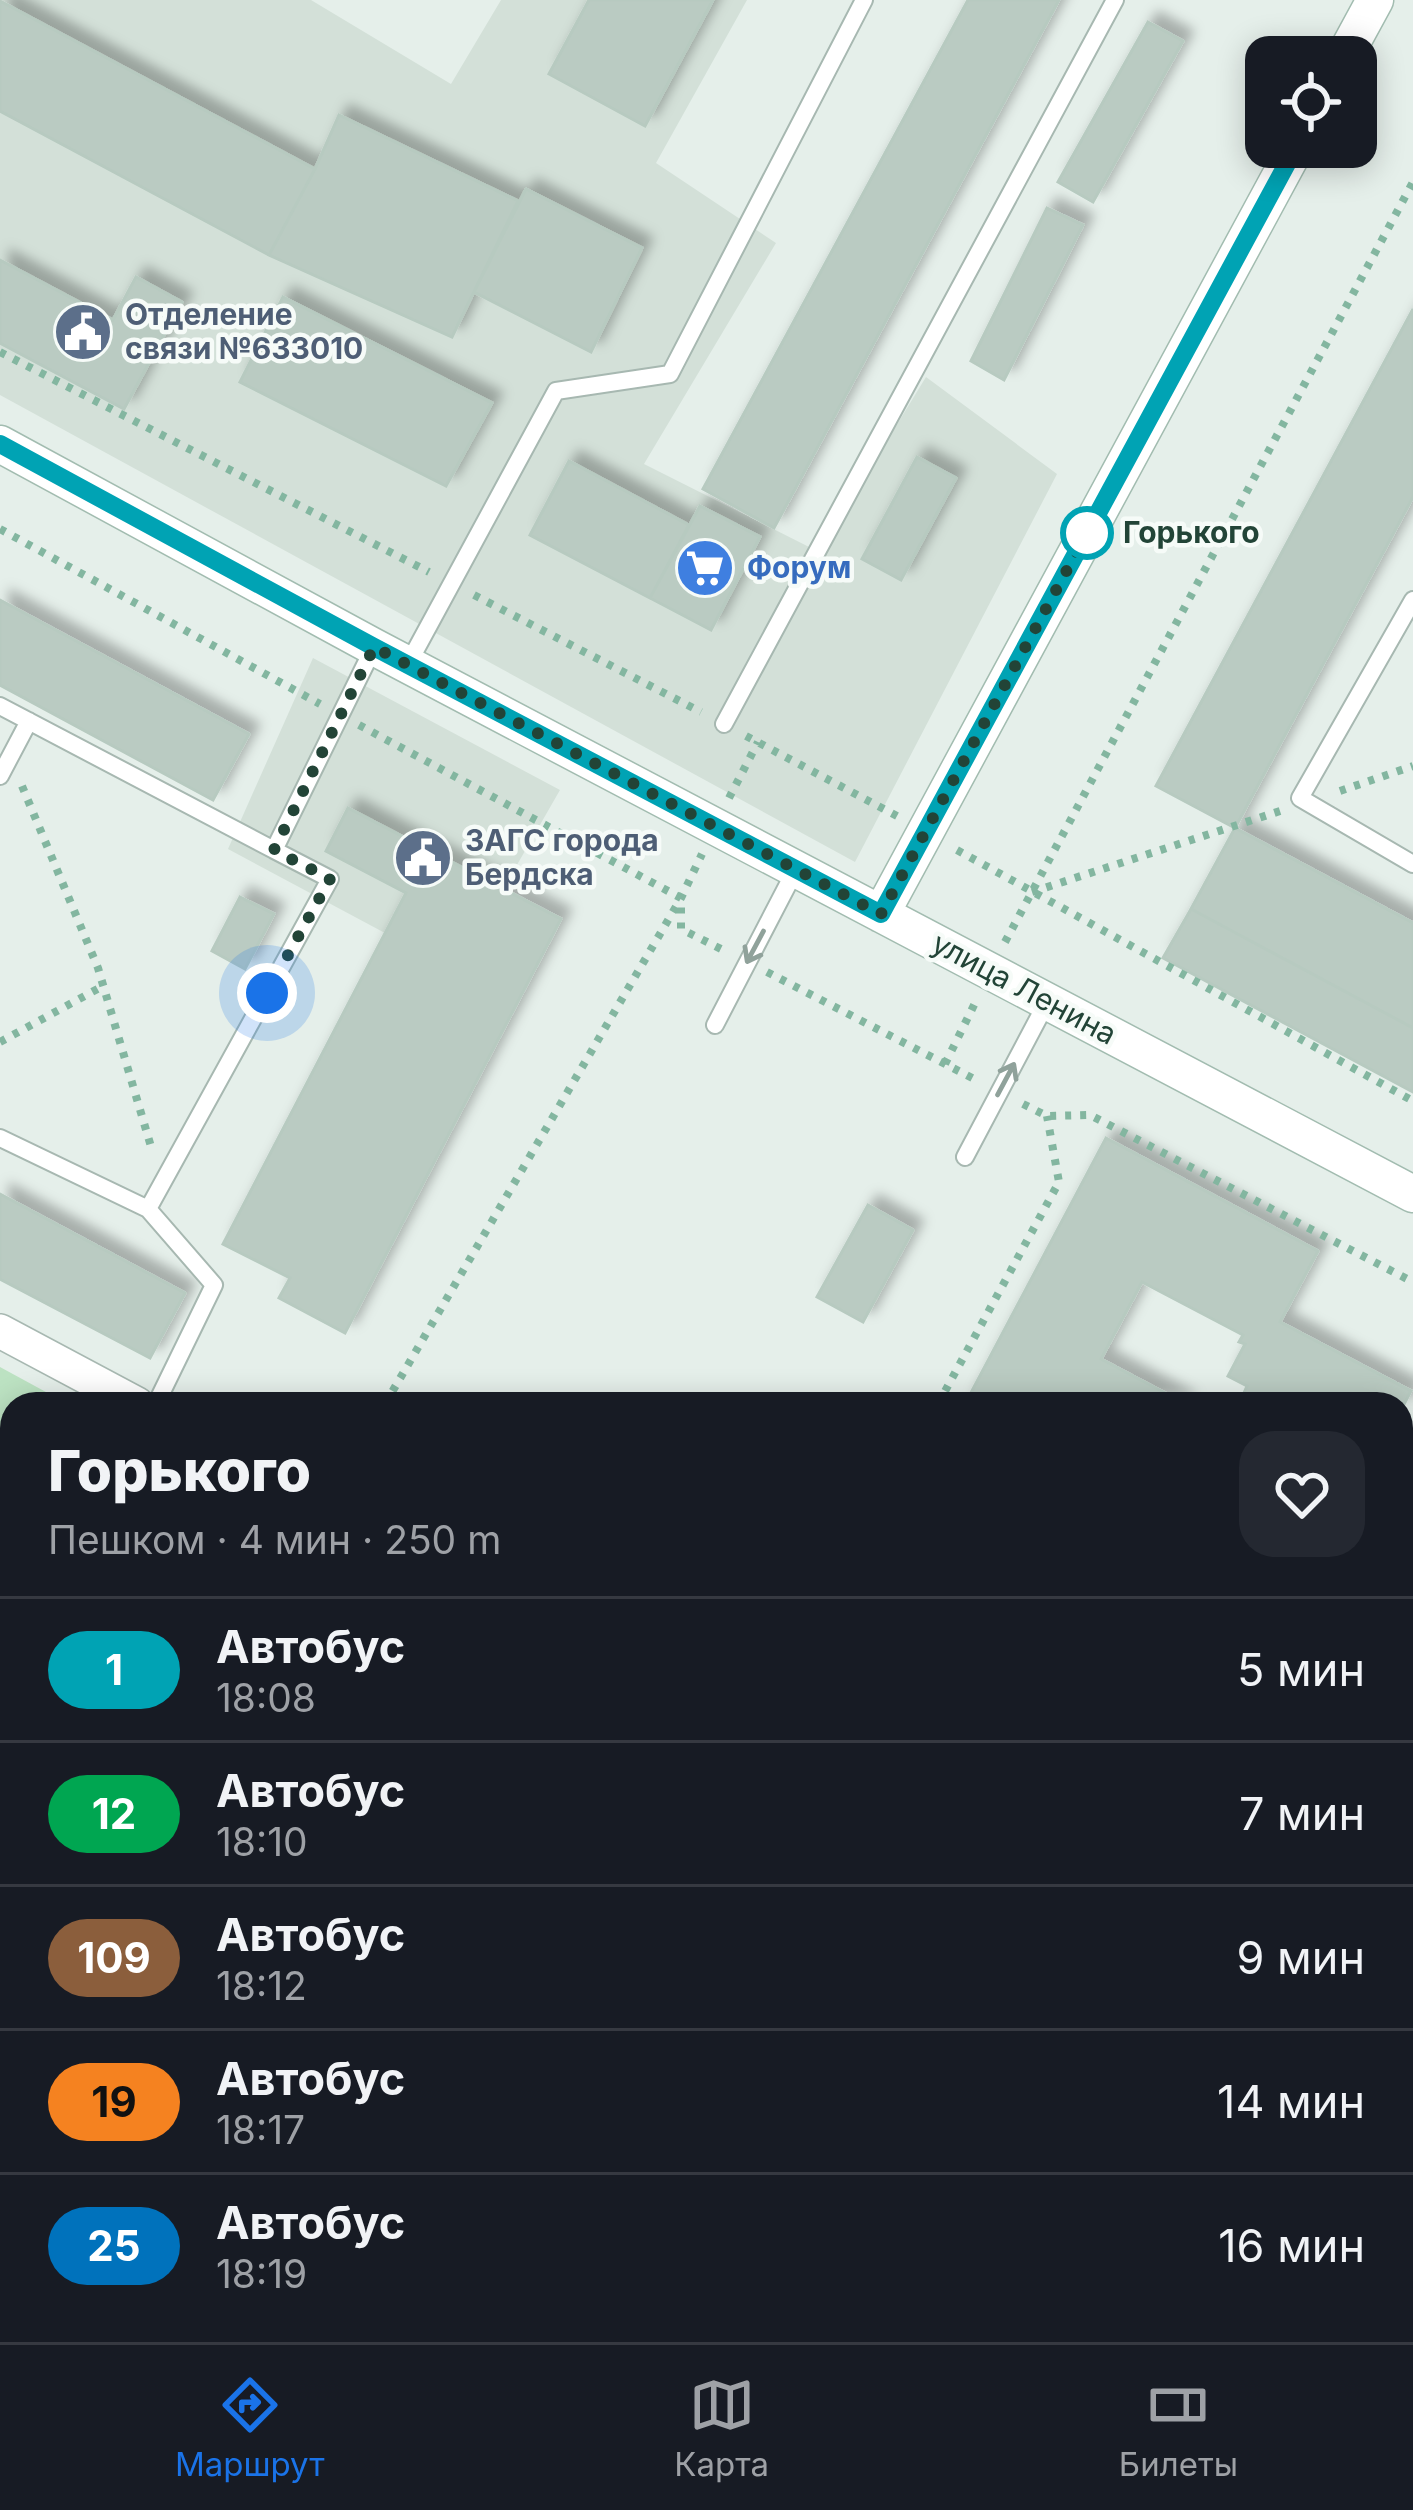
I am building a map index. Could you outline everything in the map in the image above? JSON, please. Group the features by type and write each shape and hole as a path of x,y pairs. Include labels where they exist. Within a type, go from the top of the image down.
{"main road":[{"path":"1356,36 1375,0"},
{"path":"881,914 1285,168"},
{"name":"улица Ленина","path":"1,447 1413,1194"}],"street":[{"path":"0,1331 114,1392"}],"lane":[{"path":"408,664 556,392 670,374 863,0"},
{"path":"724,724 1114,0"},
{"path":"1413,600 1300,799 1413,864"},
{"path":"274,850 374,647"},
{"path":"0,706 330,879 148,1209"},
{"path":"0,776 29,721"},
{"path":"715,1025 796,869"},
{"path":"965,1156 1048,1002"},
{"path":"0,1138 148,1209 214,1285 162,1392"}],"path":[{"path":"1413,182 1031,892 1413,766"},
{"path":"0,529 682,898"},
{"path":"392,1392 682,898 758,742"},
{"path":"10,757 103,986 162,1182"},
{"path":"682,898 682,929 1047,1116 1090,1115 1413,1282"},
{"path":"0,1042 103,986"},
{"path":"945,1392 1059,1182 1047,1116"}],"shaded area":[{"path":"0,0 311,0 451,84 501,0 747,0 656,163 776,243 644,464 819,552 926,377 1057,474 855,862 0,395"},
{"path":"313,658 560,790 456,971 228,849"}],"green space":[{"path":"0,1367 46,1392 0,1392"}],"building":[{"path":"589,0 713,0 645,126 549,74"},
{"path":"968,0 1059,0 774,528 703,489"},
{"path":"0,1 315,169 269,255 0,111"},
{"path":"1148,22 1183,41 1093,202 1058,182"},
{"path":"339,115 518,201 452,337 269,255"},
{"path":"526,189 642,248 591,352 474,292"},
{"path":"1047,208 1083,225 1004,380 971,361"},
{"name":"Отделение связи №633010","path":"0,260 113,320 136,277 182,302 124,409 0,343"},
{"path":"283,297 492,403 446,486 240,382"},
{"path":"1413,309 1413,497 1235,828 1156,786"},
{"path":"917,457 956,478 901,580 862,559"},
{"path":"569,461 689,525 650,598 530,535"},
{"name":"Форум","path":"700,506 760,537 711,630 650,598"},
{"path":"0,600 249,734 213,800 0,685"},
{"path":"348,808 561,919 345,1333 279,1298 290,1278 223,1244 406,893 326,851"},
{"path":"1235,828 1413,923 1413,1028 1191,909"},
{"path":"240,897 274,914 245,969 212,951"},
{"path":"1191,909 1413,1028 1413,1092 1163,958"},
{"path":"1106,1138 1318,1251 1280,1322 1411,1391 1244,1392 1247,1386 1228,1376 1245,1344 1239,1342 1243,1335 1142,1282 1101,1359 1163,1392 971,1392"},
{"path":"0,1194 185,1293 150,1358 0,1279"},
{"path":"868,1205 913,1230 863,1322 817,1297"}],"bus line":[{"name":"1","path":"0,444 881,914 1285,168"}],"place":[{"name":"Отделение связи №633010","path":"83,332"},
{"name":"Горького","path":"1087,533"},
{"name":"Форум","path":"705,568"},
{"name":"ЗАГС города Бердска","path":"423,858"}],"route":[{"path":"267,993 330,879 274,850 374,647 881,914 1087,533"}]}
